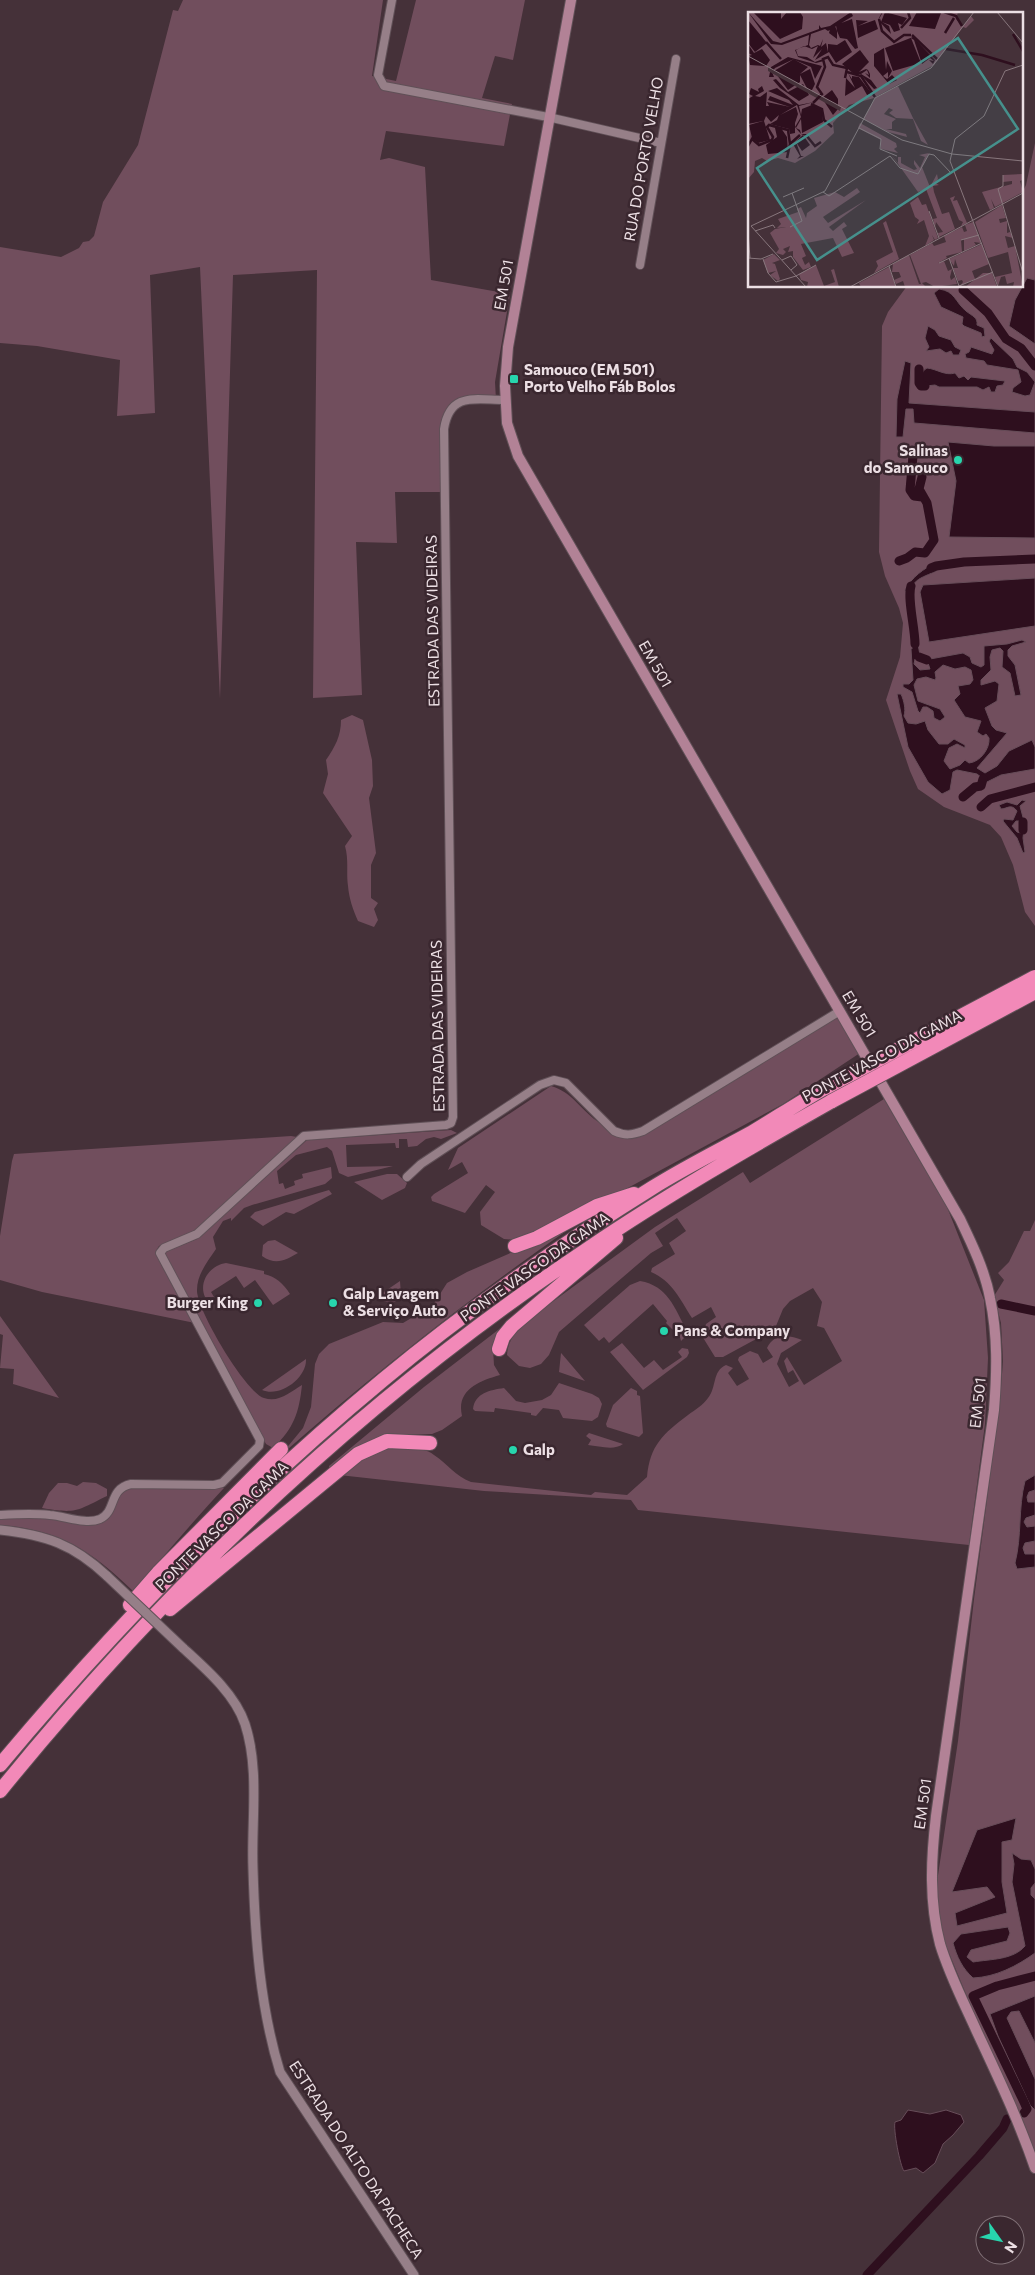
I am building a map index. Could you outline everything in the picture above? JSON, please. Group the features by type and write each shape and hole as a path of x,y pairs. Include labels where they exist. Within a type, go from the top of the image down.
{"highway":[{"name":"PONTE VASCO DA GAMA","path":"0,1765 55,1700 130,1617 221,1525 384,1378 498,1291 653,1188 825,1088 1035,977"},
{"name":"PONTE VASCO DA GAMA","path":"0,1791 110,1663 223,1545 347,1432 482,1323 588,1248 650,1208 832,1101 1035,992"},
{"path":"515,1246 537,1238 597,1206 653,1188"},
{"path":"499,1348 502,1339 512,1326 589,1263 650,1208"},
{"path":"110,1663 187,1596 358,1454 387,1441 430,1443"},
{"path":"55,1700 100,1639 158,1573 280,1449"}],"main road":[{"name":"EM 501","path":"571,0 548,117 508,347 505,400 507,423 518,456 960,1219 976,1255 990,1297 997,1364 994,1410 936,1816 931,1859 931,1881 941,1946 956,1987 1014,2112 1035,2168"}],"street":[{"path":"392,0 378,75 384,86 548,117 661,143"},
{"name":"RUA DO PORTO VELHO","path":"640,264 676,59"},
{"name":"ESTRADA DAS VIDEIRAS","path":"0,1515 53,1515 92,1521 101,1519 107,1513 117,1491 122,1486 131,1484 214,1485 228,1480 259,1446 260,1440 160,1253 164,1248 197,1234 304,1136 446,1126 452,1123 444,429 446,418 452,406 461,401 505,400"},
{"path":"407,1177 421,1164 540,1085 554,1080 566,1083 614,1131 623,1134 638,1133 840,1011"},
{"name":"ESTRADA DO ALTO DA PACHECA","path":"0,1530 52,1539 78,1553 107,1576 208,1671 230,1698 245,1723 252,1757 253,1868 259,1967 272,2047 280,2072 414,2275"}],"shaded area":[{"path":"183,0 383,0 372,76 396,81 416,0 525,0 513,60 495,56 482,98 512,104 504,146 386,131 380,160 389,158 425,167 431,280 510,294 495,382 496,400 461,401 446,418 445,492 395,492 397,543 356,542 362,695 313,698 317,270 233,275 220,699 200,267 150,275 155,413 117,416 120,360 37,346 0,343 0,247 61,257 79,248 83,242 89,241 94,236 103,202 138,145 173,10 178,11"},
{"name":"Salinas do Samouco","path":"1035,143 1035,926 1025,912 1013,865 1001,837 990,825 944,807 918,789 910,771 886,700 900,657 903,623 899,608 885,576 879,552 882,326 888,312 906,288 1022,288 1022,193 1026,185"},
{"path":"1027,278 1035,280 1035,344 1009,326 1015,300"},
{"path":"939,289 952,294 962,308 977,320 977,325 984,328 985,336 982,337 981,333 964,326 962,324 963,317 941,307 934,293"},
{"path":"928,326 935,330 939,336 951,340 955,347 961,350 959,355 953,355 951,351 946,353 940,349 926,351 929,347 925,338"},
{"path":"991,338 1013,359 1017,367 1027,372 1035,382 1030,395 1025,396 1012,392 1013,388 1021,382 1018,370 987,365 984,361 966,358 965,354 969,352 971,347 992,354 994,350 989,341"},
{"path":"905,361 911,363 909,403 1035,412 1035,433 914,423 913,409 906,409 903,437 896,437 897,399"},
{"path":"927,368 948,374 955,373 959,378 964,376 968,380 971,377 1005,381 1003,385 997,386 995,392 991,392 989,387 983,390 977,387 926,386 923,384 922,375 923,371"},
{"path":"948,442 994,446 1035,446 1035,538 949,537 956,481"},
{"path":"937,562 940,563 940,568 916,581 911,591 912,598 907,597 905,590 911,581"},
{"path":"1035,578 1035,626 929,642 920,592 923,585"},
{"path":"1022,640 1026,642 1012,646 1008,650 1008,656 1015,665 1021,695 1015,696 1010,673 1002,667 1003,651 1000,648 992,650 990,657 991,670 981,680 981,685 995,681 999,684 997,701 985,708 992,726 996,730 1007,733 977,768 985,773 997,766 1009,751 1032,740 1035,747 1035,769 1001,775 987,782 977,774 957,770 953,772 950,790 942,794 928,782 908,747 897,694 901,694 905,708 904,716 908,723 916,724 925,721 928,730 939,744 948,744 954,739 965,745 965,748 957,744 949,748 944,761 950,769 960,765 965,760 969,763 980,758 988,746 989,738 986,734 983,736 977,732 981,721 965,717 954,700 960,694 958,686 970,684 973,680 971,670 965,667 955,669 943,665 935,672 935,680 926,677 917,679 914,685 918,701 940,709 945,717 940,721 934,718 933,711 927,707 923,707 920,713 918,711 912,692 903,687 903,684 909,684 913,680 911,649 918,644 920,655 915,659 914,664 920,670 930,669 927,660 963,653 970,657 972,663 981,667 984,665 984,646 1007,644"},
{"path":"352,715 363,720 372,760 373,786 369,798 376,853 371,865 371,898 378,903 374,909 378,920 374,927 358,921 354,913 347,881 345,846 352,836 323,793 328,774 326,760 337,741 341,720"},
{"path":"1022,800 1026,801 1020,806 1024,821 1016,821 1012,826 1017,832 1021,833 1024,829 1025,852 1023,853 1017,838 1003,821 1004,819 1013,820 1017,811 1011,807 1001,809 999,805 1007,802 1017,805"},
{"path":"840,1011 863,1051 783,1104 624,1190 519,1240 504,1239 481,1225 480,1212 495,1192 486,1185 465,1213 432,1201 431,1197 434,1194 468,1173 462,1162 448,1170 458,1148 551,1086 565,1092 601,1124 633,1135"},
{"path":"884,1099 947,1207 984,1300 988,1358 985,1424 969,1545 638,1510 631,1500 484,1491 339,1475 371,1454 388,1449 409,1448 431,1453 460,1477 471,1482 591,1495 595,1492 627,1495 647,1477 651,1456 659,1441 671,1428 708,1398 719,1371 726,1365 733,1368 728,1373 737,1386 749,1379 738,1360 739,1357 750,1351 758,1354 763,1363 773,1357 767,1348 770,1343 782,1336 802,1340 781,1353 777,1364 789,1387 799,1381 793,1370 788,1373 784,1361 787,1357 804,1385 842,1361 824,1328 817,1326 822,1302 813,1288 790,1301 783,1309 776,1326 769,1332 723,1357 715,1357 702,1336 706,1324 716,1317 711,1307 692,1318 679,1297 665,1280 651,1272 652,1268 675,1254 669,1243 686,1231 677,1218 655,1233 663,1246 651,1253 559,1332 549,1355 541,1364 530,1368 519,1366 507,1355 512,1339 529,1319 655,1227 743,1172 750,1183"},
{"path":"451,1130 457,1133 441,1139 434,1137 426,1139 417,1146 408,1147 407,1139 399,1139 399,1148 396,1148 395,1143 346,1145 347,1167 393,1166 348,1177 339,1173 332,1151 327,1147 296,1155 277,1171 279,1184 283,1183 285,1189 295,1185 294,1181 303,1178 302,1174 331,1167 332,1178 325,1184 244,1208 231,1221 231,1218 223,1221 213,1237 216,1249 201,1273 197,1290 205,1314 223,1349 246,1382 256,1393 264,1398 279,1398 302,1385 297,1412 291,1427 273,1448 266,1444 165,1256 165,1252 197,1239 307,1140"},
{"path":"297,1137 299,1140 195,1233 159,1246 156,1251 195,1323 42,1292 0,1280 0,1236 14,1154"},
{"path":"387,1174 397,1174 407,1183 405,1188 382,1200 354,1182"},
{"path":"329,1190 332,1194 294,1214 286,1212 263,1226 250,1217 255,1212"},
{"path":"1035,1220 1035,2169 1021,2127 944,1941 934,1902 958,1741 1000,1400 1003,1361 1001,1323 994,1296 1004,1280 998,1273 1009,1262 1024,1231 1030,1231"},
{"path":"570,1227 421,1338 280,1456 303,1428 311,1407 315,1364 319,1354 329,1344 383,1322 403,1323 433,1305 447,1283 467,1272"},
{"path":"275,1240 298,1253 281,1261 272,1261 262,1256 263,1245 268,1241"},
{"path":"226,1263 264,1271 264,1274 276,1279 290,1294 273,1305 255,1280 244,1288 236,1276 211,1292 214,1297 205,1297 203,1285 207,1275 215,1267"},
{"path":"400,1281 401,1295 399,1299 390,1302 375,1298"},
{"path":"640,1281 657,1288 669,1299 687,1331 685,1337 681,1341 680,1337 666,1323 667,1321 653,1304 609,1343 604,1337 599,1341 584,1325 630,1285"},
{"path":"0,1316 59,1398 13,1384 14,1369 0,1368 3,1335 0,1334"},
{"path":"516,1316 493,1349 494,1365 500,1375 484,1380 466,1393 462,1399 462,1416 442,1430 432,1434 387,1435 329,1470 329,1466 424,1387"},
{"path":"622,1343 644,1368 654,1360 663,1370 682,1357 678,1352 682,1348 688,1349 689,1353 687,1357 643,1390 610,1352"},
{"path":"562,1354 585,1381 559,1372"},
{"path":"306,1359 302,1373 291,1385 277,1391 269,1392 262,1390"},
{"path":"559,1383 599,1398 602,1404 598,1417 592,1421 563,1418 559,1410 543,1408 536,1416 531,1415 531,1413 495,1408 494,1412 475,1411 473,1409 477,1399 489,1391 504,1388 516,1401 525,1403 542,1400 551,1395"},
{"path":"631,1388 637,1391 637,1395 640,1396 643,1433 639,1437 607,1427 606,1424 613,1405"},
{"path":"589,1433 623,1444 611,1448 588,1445 591,1440 586,1436"},
{"path":"1035,1475 1035,1490 1029,1492 1027,1497 1028,1502 1035,1502 1035,1515 1026,1518 1024,1522 1027,1527 1035,1526 1035,1541 1025,1543 1023,1548 1025,1554 1035,1554 1035,1567 1017,1569 1015,1563 1019,1543 1021,1501 1025,1481"},
{"path":"83,1482 96,1483 107,1489 107,1496 76,1510 63,1511 42,1508 49,1493 58,1483 77,1486"},
{"path":"129,1488 224,1488 133,1591 103,1564 73,1544 40,1532 0,1525 0,1516 38,1516 82,1524 97,1524 108,1518 118,1499"},
{"path":"1016,1818 1012,1840 1002,1842 1002,1882 1007,1913 957,1926 955,1913 995,1897 987,1887 952,1892 977,1830"},
{"path":"1012,1853 1021,1859 1031,1860 1035,1869 1035,1883 1031,1888 1031,1895 1035,1899 1035,1953 1006,1970 990,1976 973,1978 960,1962 953,1943 961,1934 1008,1927 1010,1933 1007,1941 971,1950 967,1957 973,1962 1008,1956 1020,1951 1025,1946 1012,1882 1014,1864"},
{"path":"1035,1996 1035,2043 1019,2011 1011,2012 1007,2018 1035,2079 1035,2110 1030,2105 998,2036 990,2014"},
{"path":"908,2110 930,2114 946,2110 961,2115 964,2122 943,2144 935,2163 923,2173 916,2168 904,2171 902,2168 895,2132 895,2122 901,2120"}],"waterway":[{"path":"963,290 988,313 1006,339 1021,348 1035,366"},
{"path":"919,369 919,383 921,386 925,386"},
{"path":"913,456 910,490 914,496 922,497"},
{"path":"899,561 915,552 925,553 934,540 927,503 919,489 922,477"},
{"path":"931,568 964,562 1035,559"},
{"path":"911,586 910,598 915,644"},
{"path":"919,657 927,660"},
{"path":"963,797 975,787 981,786 983,779"},
{"path":"981,807 990,799 1035,787"},
{"path":"1023,822 1023,830"},
{"path":"1001,1304 1035,1311"},
{"path":"1024,2113 1027,2109 1024,2102 973,1996 997,1986 1035,1976"},
{"path":"867,2275 979,2156 1003,2128 1007,2119"}],"place":[{"name":"Samouco (EM 501) Porto Velho Fáb Bolos","path":"514,379"},
{"name":"Salinas do Samouco","path":"958,460"},
{"name":"Burger King","path":"258,1303"},
{"name":"Galp Lavagem & Serviço Auto","path":"333,1303"},
{"name":"Pans & Company","path":"664,1331"},
{"name":"Galp","path":"513,1450"}]}
